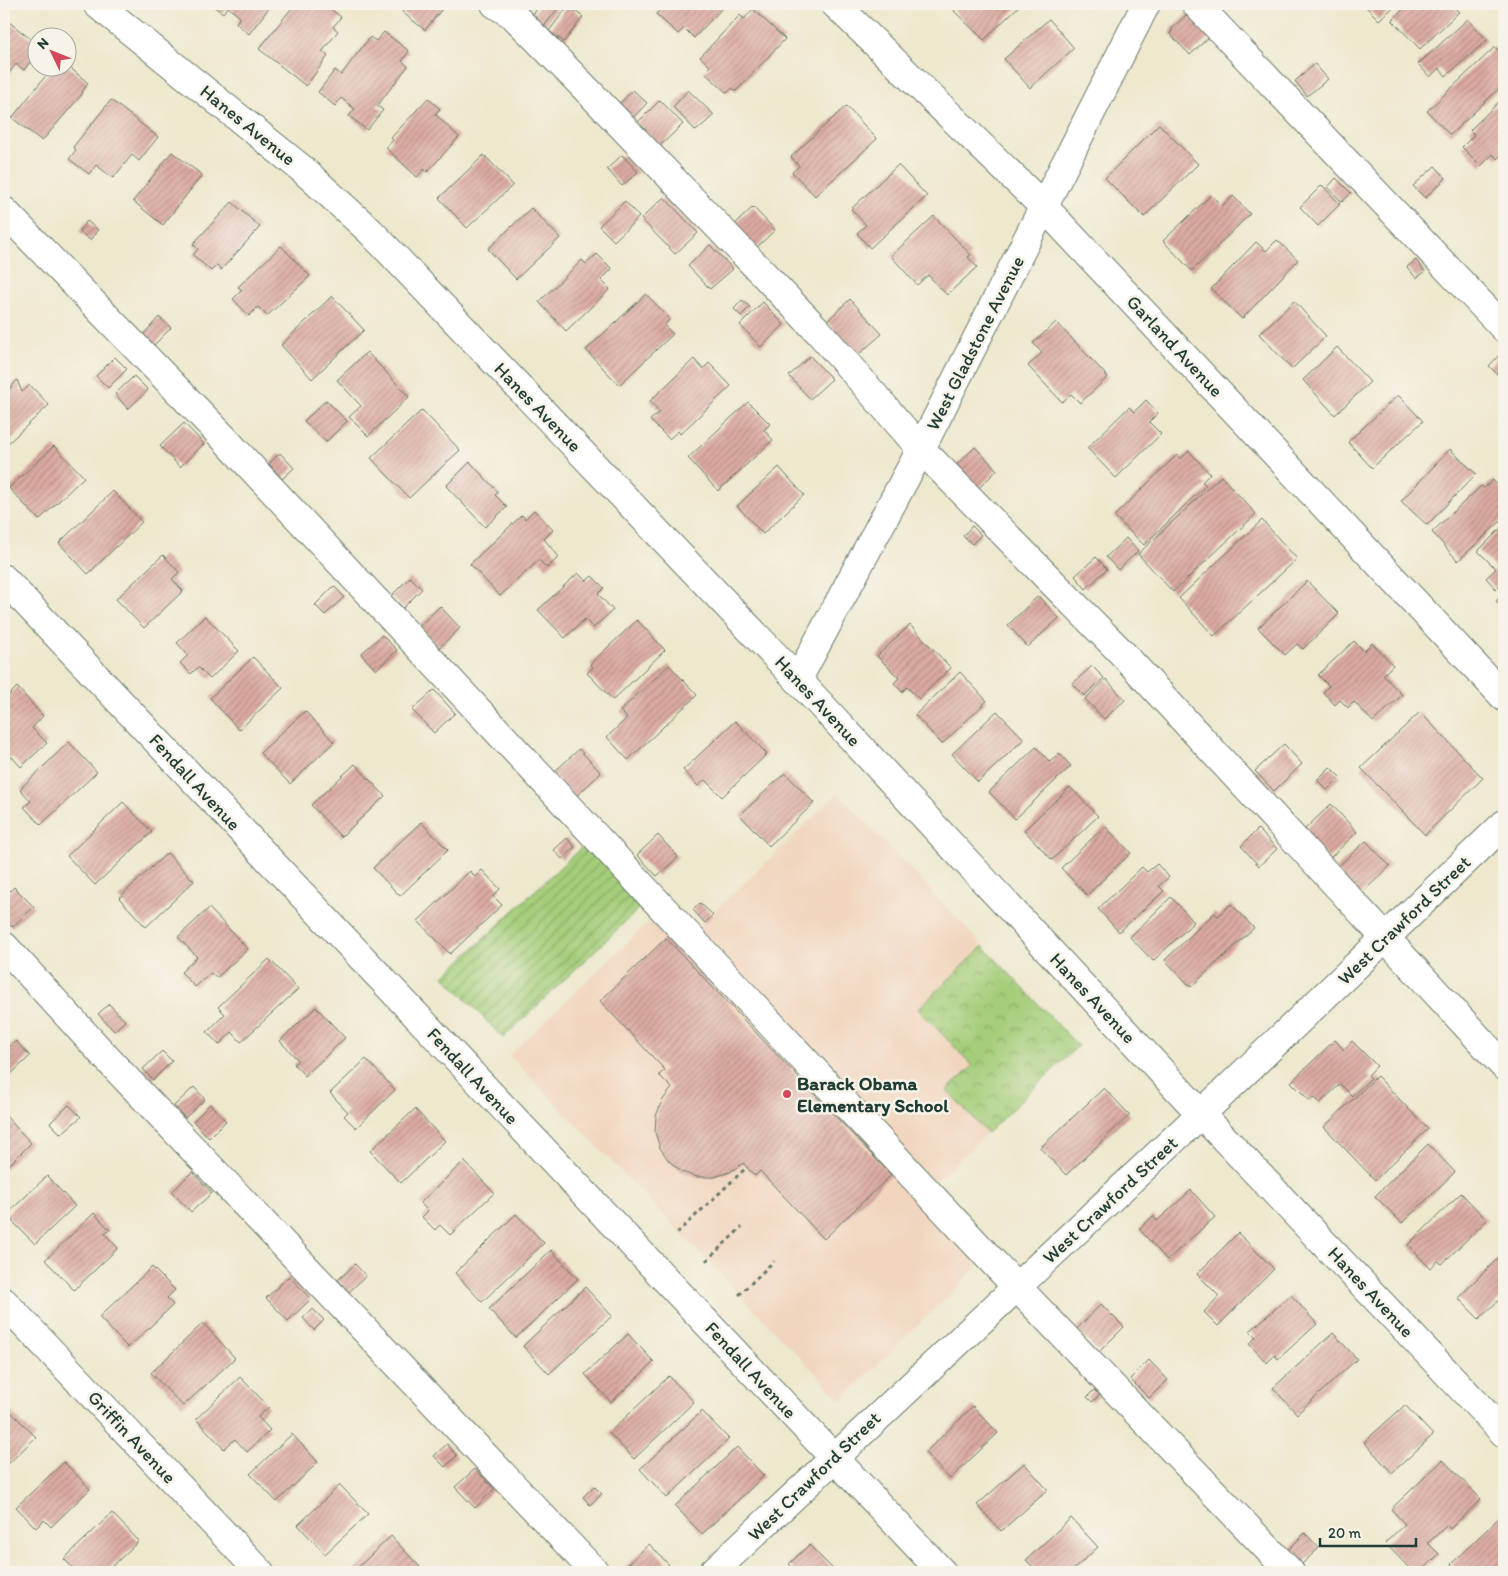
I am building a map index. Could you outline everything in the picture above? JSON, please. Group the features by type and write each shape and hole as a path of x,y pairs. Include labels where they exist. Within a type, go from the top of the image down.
{"street":[{"name":"Hanes Avenue","path":"97,4 302,169 371,232 798,679 1201,1114 1504,1433"},
{"path":"495,4 513,15 819,332 921,448 1122,653 1504,1066"},
{"name":"Garland Avenue","path":"835,4 1044,207 1504,697"},
{"name":"West Gladstone Avenue","path":"798,679 921,448 1146,4"},
{"path":"1196,4 1504,328"},
{"path":"4,211 221,435 1017,1288 1290,1572"},
{"name":"Fendall Avenue","path":"4,579 942,1572"},
{"name":"West Crawford Street","path":"713,1572 833,1457 1017,1288 1504,824"},
{"path":"4,946 114,1066 595,1572"},
{"name":"Griffin Avenue","path":"4,1302 260,1572"}],"path":[{"path":"677,1233 747,1167"},
{"path":"706,1261 742,1227"},
{"path":"739,1295 774,1262"}],"shaded area":[{"name":"Barack Obama Elementary School","path":"838,793 1078,1046 932,1185 994,1251 841,1400 509,1055 671,901 697,928"}],"green space":[{"path":"587,842 646,902 503,1038 444,976"},
{"path":"983,946 1078,1046 987,1133 947,1090 973,1066 918,1009"}],"building":[{"path":"210,4 272,4 249,34 236,23 240,17 228,7 223,13"},
{"path":"295,4 314,4 320,8 324,4 341,17 333,27 338,31 322,52 328,56 306,86 259,49"},
{"path":"408,4 446,4 425,30 402,12"},
{"path":"541,4 552,4 558,8 542,29 529,20"},
{"path":"666,4 726,4 694,38 684,28 678,34 656,14"},
{"path":"962,4 1021,4 984,40 954,11"},
{"path":"1363,4 1397,4 1379,20"},
{"path":"1409,4 1450,4 1459,12 1420,49 1392,20"},
{"path":"568,6 583,17 564,42 549,31"},
{"path":"753,9 785,39 736,91 732,88 727,93 704,72 710,66 700,57 740,15 744,19"},
{"path":"1188,13 1210,36 1190,55 1170,34 1173,27"},
{"path":"4,18 28,37 28,65 24,70 16,64 4,80"},
{"path":"1049,19 1074,48 1030,88 1004,59"},
{"path":"1468,19 1487,40 1446,76 1439,68 1430,77 1418,64"},
{"path":"384,32 409,51 402,61 408,66 377,106 383,110 367,130 349,116 355,109 341,98 335,106 318,92 335,70 341,75 370,37 376,41"},
{"path":"1495,47 1504,56 1504,84 1450,135 1427,111"},
{"path":"1315,64 1328,79 1307,96 1295,81"},
{"path":"78,74 88,83 83,93 42,141 12,118 44,78 78,78"},
{"path":"633,90 647,103 631,120 617,106"},
{"path":"688,90 714,115 696,131 673,107"},
{"path":"1504,97 1504,152 1497,159 1493,154 1481,166 1462,147 1474,135 1470,130"},
{"path":"428,98 440,109 435,114 459,137 427,172 424,169 417,177 386,148 393,140 391,138"},
{"path":"111,100 158,137 139,161 132,155 113,178 96,165 89,174 69,159 76,150 73,147"},
{"path":"660,100 683,124 660,146 637,123"},
{"path":"846,106 877,139 815,196 792,172 799,166 791,157"},
{"path":"1159,124 1198,164 1144,217 1105,178"},
{"path":"172,152 202,175 163,225 133,201"},
{"path":"484,155 513,185 467,228 439,198"},
{"path":"622,155 638,172 622,186 607,169"},
{"path":"898,165 927,196 870,248 857,233 866,225 851,209"},
{"path":"1435,166 1446,178 1425,198 1413,186"},
{"path":"1336,178 1351,193 1342,202 1328,187"},
{"path":"1322,185 1340,204 1318,226 1300,207"},
{"path":"1211,195 1222,206 1233,196 1250,214 1192,271 1163,241"},
{"path":"664,197 698,233 675,254 641,219"},
{"path":"625,201 639,217 614,241 599,226"},
{"path":"232,202 260,227 221,270 217,265 211,271 193,255 198,249 193,244"},
{"path":"753,207 775,230 755,249 733,226"},
{"path":"531,208 560,238 516,279 488,249"},
{"path":"934,216 971,255 968,257 977,267 947,295 928,275 917,285 891,256"},
{"path":"87,221 98,230 90,240 79,231"},
{"path":"1277,240 1298,260 1242,319 1211,289 1256,242 1266,251"},
{"path":"710,245 733,269 710,289 688,266"},
{"path":"281,246 310,276 267,316 258,307 249,316 233,299 242,290 238,287"},
{"path":"597,254 612,269 601,280 610,289 566,331 539,302 582,260 586,264"},
{"path":"1416,260 1425,272 1416,278 1407,267"},
{"path":"646,294 670,319 664,325 673,334 619,385 586,350"},
{"path":"332,296 364,330 312,379 281,345"},
{"path":"850,299 882,334 858,355 827,321"},
{"path":"742,300 750,307 741,316 734,309"},
{"path":"1294,301 1326,336 1292,369 1259,334"},
{"path":"763,302 784,325 761,347 740,325"},
{"path":"159,317 171,328 153,346 142,336"},
{"path":"1056,322 1108,377 1080,403 1071,394 1062,402 1028,366 1042,353 1033,343"},
{"path":"1337,347 1370,382 1335,415 1303,380"},
{"path":"367,352 409,397 368,436 349,417 361,406 337,380"},
{"path":"1502,352 1504,354 1504,381 1489,366"},
{"path":"810,356 832,379 810,399 789,376"},
{"path":"115,357 127,369 108,388 96,376"},
{"path":"694,359 703,369 709,363 731,386 680,434 678,431 669,439 650,420 660,412 650,401"},
{"path":"134,376 148,390 128,409 115,394"},
{"path":"17,380 22,392 30,385 49,405 4,447 4,396"},
{"path":"1398,395 1423,421 1372,468 1348,442"},
{"path":"326,400 347,421 326,442 304,421"},
{"path":"1146,400 1158,413 1149,422 1161,434 1116,478 1087,448 1129,407 1134,412"},
{"path":"748,402 770,424 764,430 773,440 718,491 688,458"},
{"path":"422,410 460,450 409,498 371,458"},
{"path":"184,423 204,444 180,467 160,446"},
{"path":"54,446 84,477 39,520 9,488"},
{"path":"975,447 997,470 978,489 955,466"},
{"path":"1450,449 1476,474 1427,525 1401,501"},
{"path":"1189,451 1210,474 1202,482 1206,485 1144,545 1114,516 1177,455 1181,459"},
{"path":"280,453 294,468 282,479 269,464"},
{"path":"470,462 498,492 495,495 507,507 485,527 446,486"},
{"path":"779,467 804,495 763,534 737,506"},
{"path":"1221,476 1256,514 1173,592 1138,554"},
{"path":"1493,480 1504,493 1504,518 1458,561 1432,532 1481,486 1484,488"},
{"path":"113,491 142,522 88,574 59,543"},
{"path":"534,510 553,530 544,539 559,557 547,568 539,560 500,596 470,564 522,515 525,519"},
{"path":"1262,520 1297,559 1214,636 1179,598"},
{"path":"1504,525 1504,581 1496,589 1486,578 1496,569 1478,551"},
{"path":"972,526 981,535 972,544 963,536"},
{"path":"1126,538 1138,551 1118,570 1106,557"},
{"path":"163,555 179,572 172,579 183,591 144,628 116,599"},
{"path":"1096,557 1107,569 1086,589 1075,576"},
{"path":"578,573 586,581 592,576 604,588 598,594 613,610 593,628 585,619 565,638 538,610"},
{"path":"410,577 422,589 403,608 391,596"},
{"path":"1307,581 1339,614 1303,649 1297,644 1285,655 1258,628"},
{"path":"334,586 344,597 325,615 315,605"},
{"path":"1504,594 1504,610 1496,601"},
{"path":"1038,596 1059,618 1028,647 1008,625"},
{"path":"440,606 460,628 439,648 419,626"},
{"path":"205,616 239,651 210,679 198,667 191,674 180,663 188,655 177,643"},
{"path":"637,620 665,650 613,700 587,673 593,667 590,664"},
{"path":"910,625 951,668 919,699 907,687 902,692 894,683 899,678 877,656"},
{"path":"382,635 397,650 376,670 361,654"},
{"path":"1354,641 1364,651 1372,643 1393,665 1383,675 1402,695 1373,722 1354,702 1348,708 1340,700 1335,705 1323,692 1329,686 1318,675"},
{"path":"253,657 283,688 239,730 210,698"},
{"path":"669,665 697,695 628,760 607,737 627,718 620,711"},
{"path":"1092,666 1104,678 1084,696 1072,684"},
{"path":"960,672 987,701 942,744 915,715"},
{"path":"1106,679 1125,700 1104,719 1085,699"},
{"path":"17,687 43,716 32,728 47,743 21,767 12,757 4,764 4,700"},
{"path":"434,690 455,713 434,733 412,710"},
{"path":"305,711 334,742 290,784 260,753"},
{"path":"997,711 1024,739 978,782 952,754"},
{"path":"1420,712 1483,778 1425,835 1361,768"},
{"path":"735,721 767,754 722,797 705,780 698,786 683,770"},
{"path":"69,742 97,772 41,825 24,807 31,801 20,789"},
{"path":"1284,744 1302,764 1274,791 1255,771"},
{"path":"1036,747 1050,762 1059,753 1071,766 1015,819 989,792"},
{"path":"579,749 601,773 574,798 552,774"},
{"path":"355,764 385,796 341,837 311,805"},
{"path":"1330,767 1340,777 1327,790 1317,780"},
{"path":"785,773 814,803 769,846 740,815"},
{"path":"1070,787 1098,816 1052,860 1024,830"},
{"path":"123,802 152,832 95,885 67,856"},
{"path":"1331,804 1357,832 1329,859 1303,831"},
{"path":"421,822 448,850 400,896 373,868"},
{"path":"1105,826 1131,853 1087,895 1061,868"},
{"path":"1258,829 1277,849 1259,866 1241,846"},
{"path":"658,835 678,857 657,876 637,855"},
{"path":"567,838 575,847 562,859 554,850"},
{"path":"1366,841 1390,866 1360,895 1335,869"},
{"path":"167,853 194,881 146,927 119,898"},
{"path":"1157,864 1169,877 1159,886 1164,891 1119,932 1098,909 1142,867 1147,872"},
{"path":"482,870 500,889 493,896 502,905 450,954 418,921 470,871 475,877"},
{"path":"14,887 34,907 12,927 4,919 4,897"},
{"path":"1171,897 1194,922 1153,961 1130,937"},
{"path":"700,903 713,915 705,923 693,910"},
{"path":"1231,904 1254,928 1191,987 1165,960 1214,913 1218,916"},
{"path":"209,908 248,949 216,978 211,973 195,987 181,972 197,957 178,937"},
{"path":"666,938 891,1175 824,1239 760,1171 755,1176 743,1163 730,1172 714,1177 697,1177 682,1172 669,1161 660,1148 655,1132 656,1116 662,1101 672,1088 659,1075 665,1070 600,1001"},
{"path":"269,959 298,989 241,1042 232,1032 219,1045 207,1032 225,1014 218,1007"},
{"path":"109,1004 125,1021 114,1031 98,1014"},
{"path":"316,1007 345,1038 305,1076 294,1064 298,1060 280,1041"},
{"path":"1335,1040 1344,1050 1352,1041 1377,1066 1368,1075 1371,1078 1352,1096 1340,1084 1320,1103 1314,1097 1310,1101 1291,1082"},
{"path":"16,1041 30,1056 7,1078 4,1075 4,1052"},
{"path":"162,1051 172,1061 153,1080 143,1069"},
{"path":"366,1059 395,1090 356,1128 344,1116 348,1112 330,1093"},
{"path":"1377,1076 1428,1129 1375,1180 1324,1127"},
{"path":"194,1087 205,1099 185,1118 174,1106"},
{"path":"1104,1088 1130,1115 1066,1175 1040,1148"},
{"path":"210,1104 226,1121 209,1138 193,1121"},
{"path":"69,1105 81,1117 61,1134 50,1123"},
{"path":"415,1109 445,1141 401,1183 370,1151"},
{"path":"4,1114 31,1143 4,1170"},
{"path":"1428,1144 1455,1172 1402,1223 1375,1196"},
{"path":"464,1161 494,1193 450,1235 440,1225 435,1230 422,1217 428,1211 420,1203"},
{"path":"192,1172 212,1193 191,1212 172,1192"},
{"path":"47,1176 75,1206 35,1244 6,1215"},
{"path":"1191,1190 1215,1217 1167,1260 1139,1229 1153,1216 1157,1221"},
{"path":"1461,1193 1487,1220 1442,1264 1438,1261 1430,1268 1408,1245"},
{"path":"94,1213 110,1230 105,1234 118,1248 74,1290 45,1260"},
{"path":"516,1214 544,1243 482,1302 455,1273"},
{"path":"1238,1233 1274,1269 1218,1326 1204,1312 1219,1296 1197,1274"},
{"path":"551,1250 578,1279 516,1338 489,1309"},
{"path":"1504,1252 1504,1295 1479,1319 1458,1298"},
{"path":"355,1264 366,1276 349,1292 338,1280"},
{"path":"152,1267 175,1290 167,1298 173,1305 128,1348 99,1317"},
{"path":"289,1276 311,1299 288,1321 266,1298"},
{"path":"585,1287 612,1316 549,1374 523,1346"},
{"path":"1291,1295 1317,1324 1278,1359 1275,1355 1267,1363 1249,1344 1256,1337 1250,1331"},
{"path":"1101,1304 1124,1327 1099,1352 1076,1330"},
{"path":"313,1309 324,1320 314,1330 303,1318"},
{"path":"203,1323 235,1358 183,1406 151,1373"},
{"path":"1333,1333 1357,1359 1297,1414 1273,1388"},
{"path":"628,1334 654,1362 611,1402 585,1374"},
{"path":"1149,1360 1168,1380 1149,1398 1130,1379"},
{"path":"669,1376 694,1402 634,1459 609,1433"},
{"path":"240,1377 269,1407 258,1417 270,1430 247,1452 235,1439 224,1449 196,1419"},
{"path":"1094,1390 1100,1395 1092,1402 1087,1397"},
{"path":"1405,1405 1433,1435 1392,1473 1364,1442"},
{"path":"973,1406 998,1433 950,1479 925,1453"},
{"path":"9,1410 36,1437 4,1468 4,1415"},
{"path":"702,1411 729,1439 667,1498 640,1469"},
{"path":"292,1434 318,1462 277,1502 250,1474"},
{"path":"447,1444 457,1456 445,1467 434,1456"},
{"path":"737,1447 764,1476 702,1534 675,1506"},
{"path":"1443,1460 1481,1499 1450,1529 1447,1525 1428,1543 1439,1554 1421,1572 1413,1572 1385,1543 1405,1524 1391,1509"},
{"path":"64,1462 90,1489 51,1527 44,1520 36,1528 16,1507"},
{"path":"1024,1463 1048,1490 1001,1531 977,1505"},
{"path":"475,1469 494,1489 475,1508 455,1487"},
{"path":"340,1485 368,1514 325,1554 298,1525"},
{"path":"594,1486 602,1494 590,1505 583,1497"},
{"path":"112,1513 139,1541 106,1572 77,1572 64,1559"},
{"path":"1502,1515 1504,1517 1504,1572 1459,1572 1451,1564"},
{"path":"1071,1518 1098,1547 1071,1572 1038,1572 1026,1560"},
{"path":"1305,1533 1319,1548 1302,1564 1288,1550"},
{"path":"391,1536 420,1567 414,1572 353,1572"},
{"path":"649,1544 669,1565 661,1572 620,1572"},
{"path":"809,1545 836,1572 796,1572 789,1564"}],"place":[{"name":"Barack Obama Elementary School","path":"787,1094"}]}
